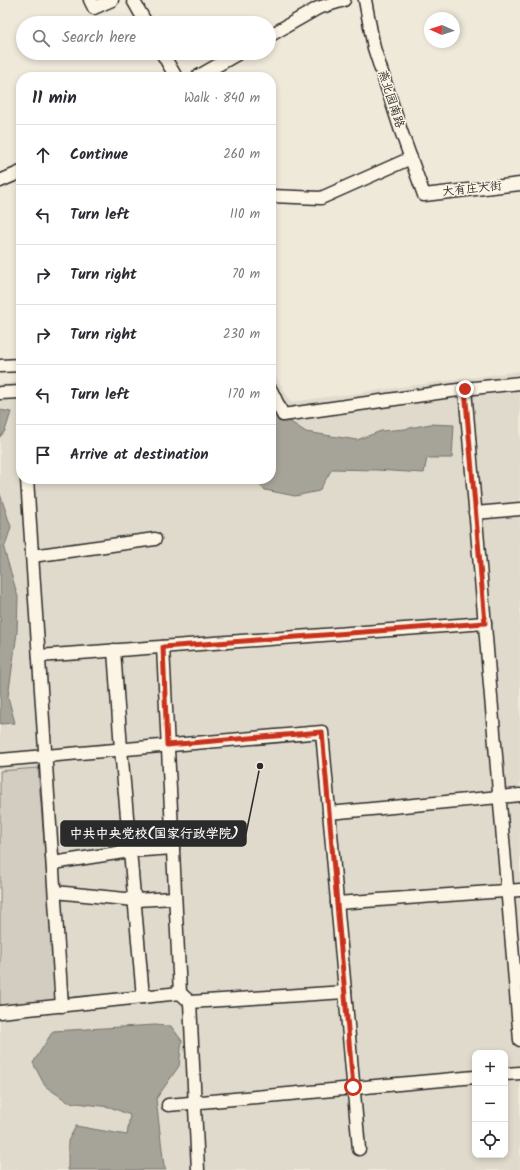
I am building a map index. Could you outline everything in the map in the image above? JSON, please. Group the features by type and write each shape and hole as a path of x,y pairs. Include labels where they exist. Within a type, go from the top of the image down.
{"street":[{"path":"90,0 94,8 112,0"},
{"path":"134,0 142,16"},
{"path":"276,32 318,8 344,0"},
{"name":"燕北园南路","path":"365,0 374,48 424,195"},
{"path":"166,60 173,72"},
{"path":"206,72 227,60"},
{"path":"276,196 321,198 411,158"},
{"path":"0,181 16,174"},
{"name":"大有庄大街","path":"424,195 520,184"},
{"path":"0,366 16,365"},
{"path":"276,400 283,415 465,389 520,383"},
{"path":"465,389 520,1040"},
{"path":"0,393 16,392"},
{"path":"28,484 62,1006"},
{"path":"476,513 520,509"},
{"path":"32,556 155,539"},
{"path":"39,656 485,623"},
{"path":"163,647 180,993 190,1002 198,1170"},
{"path":"114,650 121,749 143,997"},
{"path":"0,760 322,732 359,1149"},
{"path":"329,813 520,795"},
{"path":"53,863 130,851 173,848"},
{"path":"337,903 520,890"},
{"path":"55,892 135,900 175,898"},
{"path":"190,1002 345,992"},
{"path":"0,1012 180,993"},
{"path":"508,1074 520,1073"},
{"path":"168,1105 195,1104 353,1087 472,1077"}],"shaded area":[{"path":"520,371 520,1170 0,1170 0,385 16,382 16,484 276,484 276,376 291,402"},
{"path":"0,410 11,412 5,431 0,437"},
{"path":"276,412 306,432 357,440 381,431 405,429 430,424 454,425 452,458 427,458 424,473 332,469 319,491 295,496 265,490 259,484 276,484"},
{"path":"0,494 11,527 4,549 18,597 17,633 8,697 15,723 0,724"},
{"path":"38,768 57,1002 0,1007 0,771"},
{"path":"155,1025 171,1026 182,1041 179,1066 156,1099 164,1166 166,1170 68,1170 68,1141 76,1126 127,1135 130,1115 110,1107 68,1102 45,1086 33,1063 53,1031"}],"place":[{"name":"中共中央党校(国家行政学院)","path":"260,766"}],"route":[{"path":"353,1087 322,732 167,745 163,647 485,623 465,389"}]}
